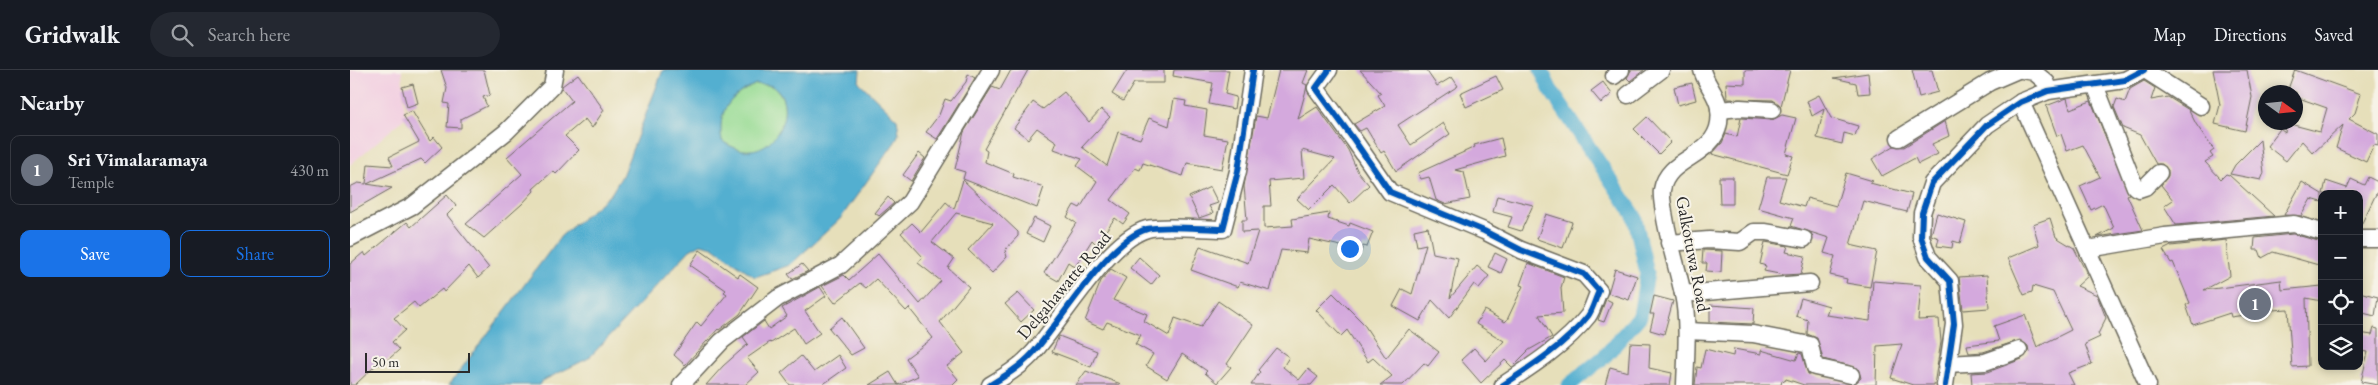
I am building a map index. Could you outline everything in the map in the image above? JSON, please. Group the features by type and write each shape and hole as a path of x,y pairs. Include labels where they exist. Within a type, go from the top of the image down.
{"street":[{"path":"350,238 412,206 506,132 552,86 555,70"},
{"path":"681,385 722,341 778,298 841,265 910,202 991,70"},
{"name":"Delgahawatte Road","path":"990,385 1014,370 1032,354 1102,265 1132,235 1148,228 1223,229 1238,171 1253,70"},
{"path":"1329,70 1316,88 1390,192 1484,231 1521,250 1584,274 1599,291 1589,315 1568,336 1529,368 1503,385"},
{"path":"1628,95 1660,70"},
{"path":"1702,70 1718,101 1720,110 1740,108 1772,110"},
{"path":"1899,138 1990,82 2018,70"},
{"path":"2022,70 2034,72 2047,83 2048,90"},
{"path":"1945,385 1954,324 1950,281 1928,256 1921,237 1922,213 1932,183 1955,156 1987,125 2021,102 2048,90 2125,80 2145,70 2201,106"},
{"path":"2094,85 2135,187 2139,189 2145,188 2158,173"},
{"path":"2021,102 2148,385"},
{"name":"Galkotuwa Road","path":"1685,385 1687,331 1683,294 1669,244 1661,191 1665,178 1678,165 1710,144 1718,127 1720,110"},
{"path":"2088,250 2165,236 2294,224 2318,231"},
{"path":"1669,244 1709,240 1740,242 1754,232 1766,232 1804,239"},
{"path":"2363,239 2378,239"},
{"path":"1683,294 1810,284"},
{"path":"1687,331 1753,334 1810,346 1816,367 1850,375"},
{"path":"1947,364 1985,362 2019,350"}],"shaded area":[{"path":"350,70 402,70 405,118 350,165"}],"green space":[{"path":"756,84 771,86 780,94 784,106 783,119 778,132 769,143 756,149 740,149 722,141 721,121 723,113 732,100"}],"water":[{"path":"663,70 860,70 859,82 897,119 899,133 895,142 840,219 790,265 755,277 713,247 701,244 690,250 589,358 542,381 539,385 449,385 561,236 611,194 622,176","holes":["756,84 772,86 781,94 784,106 783,120 777,133 768,143 755,149 740,149 722,141 721,121 723,113 732,99"]}],"building":[{"path":"441,70 484,70 490,95 483,97 487,106 461,119 461,128 447,127 449,104 444,103 447,88"},
{"path":"1011,70 1028,70 984,149 987,151 985,162 1014,174 1013,177 1044,187 1037,208 963,179 965,172 955,169 964,132 992,87 1000,90"},
{"path":"1127,70 1164,70 1164,83 1134,83 1123,101 1112,94"},
{"path":"1174,70 1229,70 1225,94 1236,97 1234,109 1209,104 1213,83 1173,76"},
{"path":"1279,70 1308,70 1303,83 1307,85 1298,119 1317,107 1348,150 1358,172 1369,185 1350,203 1334,185 1309,210 1297,199 1335,159 1302,150 1304,178 1269,181 1271,206 1264,206 1264,228 1293,226 1292,219 1329,213 1328,219 1349,226 1350,223 1373,232 1367,247 1363,246 1359,257 1340,250 1341,246 1309,239 1307,253 1281,250 1270,291 1240,282 1238,287 1191,270 1200,246 1248,263 1258,231 1242,232 1242,220 1247,220 1244,186 1256,116 1267,118"},
{"path":"1360,70 1426,70 1437,86 1452,77 1458,86 1398,125 1411,145 1443,123 1450,134 1396,171 1384,151 1381,153 1366,128 1360,131 1354,124 1385,106 1378,95 1381,93"},
{"path":"1631,70 1644,70 1630,81 1627,78"},
{"path":"1745,70 1790,70 1781,106 1773,100 1727,99 1726,83 1745,84"},
{"path":"1912,70 1932,70 1938,92 1919,97"},
{"path":"2213,70 2247,70 2252,97 2245,131 2215,124 2220,105"},
{"path":"2295,70 2361,94 2355,113 2349,119 2378,134 2378,146 2374,145 2366,162 2336,148 2343,125 2313,153 2302,141 2286,161 2267,146 2279,130 2285,133 2285,130 2303,130 2303,128 2320,132 2327,108 2303,99 2303,85 2290,85"},
{"path":"1868,73 1870,93 1858,94 1856,83 1834,78"},
{"path":"578,74 604,110 592,128 585,119 565,136 579,150 556,174 553,171 533,189 534,191 522,204 484,238 466,224 522,174 507,157 572,101 562,86"},
{"path":"968,74 975,78 937,139 926,132 939,115 945,99 951,101 966,82"},
{"path":"1496,76 1503,90 1466,107 1460,93"},
{"path":"2144,81 2155,88 2151,100 2168,97 2189,110 2214,150 2210,153 2213,157 2205,162 2221,179 2226,174 2229,175 2274,216 2176,225 2164,206 2173,200 2161,185 2168,176 2168,170 2162,164 2156,164 2140,135 2123,128 2114,107 2117,99 2125,102 2130,89"},
{"path":"1603,82 1612,94 1601,103 1591,91"},
{"path":"1692,83 1696,100 1678,105 1674,87"},
{"path":"413,84 418,103 407,107 402,87"},
{"path":"1064,92 1089,122 1101,109 1110,117 1082,147 1107,166 1118,132 1140,139 1149,118 1169,126 1174,99 1186,101 1185,106 1207,110 1204,135 1228,139 1222,169 1187,163 1183,176 1143,163 1140,170 1135,168 1111,200 1130,214 1123,224 1115,218 1096,244 1092,240 1075,267 1068,262 1058,281 1044,273 1076,223 1067,217 1074,205 1080,208 1097,181 1077,166 1082,159 1054,149 1057,142 1037,128 1028,139 1014,128 1033,102 1043,109"},
{"path":"1819,95 1831,118 1858,126 1855,136 1844,133 1842,144 1817,138 1824,109 1812,116 1807,101"},
{"path":"2067,98 2070,109 2091,101 2129,194 2127,195 2143,230 2097,237 2114,228 2103,204 2091,210 2080,186 2100,177 2083,145 2067,151 2061,134 2057,136 2046,106"},
{"path":"412,111 430,141 434,137 442,147 425,163 421,159 367,184 392,188 350,212 350,187 358,183 366,184 368,164 393,166 389,157 419,142 403,115"},
{"path":"1782,115 1796,118 1786,154 1793,156 1787,174 1712,154 1722,143 1726,134 1737,137 1741,118 1772,120"},
{"path":"1647,117 1671,142 1659,154 1634,129"},
{"path":"1945,121 1949,136 1932,144 1938,154 1918,164 1915,158 1882,176 1872,159 1894,146 1904,147"},
{"path":"1501,138 1505,156 1455,170 1464,172 1470,199 1445,204 1436,200 1429,177 1421,179 1418,173 1475,147 1474,145"},
{"path":"2260,140 2264,173 2261,180 2230,174 2235,165"},
{"path":"919,153 925,158 911,181 903,175"},
{"path":"1846,173 1873,181 1870,183 1912,194 1907,212 1863,201 1850,245 1877,251 1870,287 1846,283 1847,279 1830,275 1835,256 1824,253 1829,238 1791,226 1794,218 1758,208 1767,177 1786,177 1779,200 1804,207 1807,198 1836,206"},
{"path":"1719,177 1733,177 1733,204 1720,204"},
{"path":"2368,177 2378,182 2378,194 2376,194 2363,221 2363,190 2324,190 2326,181 2347,188 2351,179 2364,185"},
{"path":"963,180 1018,232 1018,236 1005,250 1007,257 992,273 968,250 993,223 956,213 932,242 954,259 948,268 969,287 940,322 964,353 947,366 958,379 952,385 898,385 918,376 906,358 933,338 909,308 906,311 876,279 866,288 860,283 835,303 822,286 844,275 849,280 878,254 920,304 941,281 918,263 923,257 901,233 912,223 921,232 946,202 954,209"},
{"path":"2302,182 2318,192 2318,201 2311,199 2301,216 2284,215"},
{"path":"1210,187 1218,203 1209,206 1213,213 1199,218 1189,197"},
{"path":"447,195 456,206 447,215 489,268 478,278 469,266 444,292 442,289 419,308 414,302 394,318 405,330 392,342 399,350 382,365 377,364 355,385 350,385 350,264 364,252 366,256 407,222 411,227"},
{"path":"1497,196 1533,205 1521,231 1508,227 1512,217 1493,212"},
{"path":"888,197 894,203 879,216 875,213"},
{"path":"1937,213 1966,222 1960,243 1953,241 1952,248 1937,246 1939,238 1931,235"},
{"path":"1546,214 1572,222 1563,248 1537,239"},
{"path":"1034,218 1050,226 1043,242 1026,234"},
{"path":"2050,218 2056,237 2074,248 2088,276 2077,286 2097,295 2106,318 2098,334 2100,337 2085,344 2092,364 2068,373 2074,385 1972,385 1971,373 1988,372 2022,359 2029,352 2028,346 2020,340 1983,352 1969,353 1967,345 1999,341 1994,326 2025,315 2037,347 2071,330 2053,292 2033,286 2032,292 2024,295 2008,258 2039,245 2033,224"},
{"path":"1428,227 1433,253 1458,258 1450,298 1477,266 1489,276 1479,288 1474,284 1449,318 1432,300 1420,321 1393,306 1402,289 1412,294 1426,244 1417,246 1414,230"},
{"path":"2293,234 2318,241 2318,265 2273,252 2262,258 2259,250 2254,250 2255,238"},
{"path":"2226,240 2230,276 2204,290 2281,280 2282,290 2318,286 2318,300 2306,298 2308,366 2292,367 2288,309 2257,311 2258,313 2231,317 2230,313 2193,325 2186,305 2190,303 2173,262 2171,263 2163,250 2171,246"},
{"path":"1765,242 1788,246 1786,252 1805,256 1801,274 1784,275 1764,271 1766,266 1760,264"},
{"path":"700,250 738,277 740,274 758,287 740,314 718,329 685,365 674,355 697,322 701,326 727,294 724,292 726,290 690,265"},
{"path":"1703,250 1722,251 1721,272 1706,271 1707,263 1702,263"},
{"path":"1495,253 1507,259 1501,273 1488,267"},
{"path":"1139,257 1159,275 1151,285 1130,268"},
{"path":"1528,263 1564,277 1561,288 1563,313 1539,315 1552,337 1529,350 1512,367 1505,360 1481,383 1461,360 1474,348 1486,361 1504,341 1476,324 1484,310 1505,322 1507,320 1523,286 1520,285"},
{"path":"802,264 808,271 792,279 788,274"},
{"path":"1111,269 1126,278 1113,300 1147,314 1144,321 1169,336 1175,318 1201,327 1218,301 1253,325 1227,364 1231,367 1217,383 1205,373 1207,371 1182,354 1167,379 1146,366 1153,354 1135,344 1141,335 1107,322 1103,329 1085,321 1101,281"},
{"path":"1615,269 1637,276 1629,300 1608,293"},
{"path":"1987,275 1989,308 1963,310 1959,277"},
{"path":"1873,281 1921,285 1918,320 1939,319 1941,342 1934,385 1913,385 1891,378 1902,344 1877,346 1876,385 1804,385 1786,379 1785,381 1782,380 1781,385 1695,385 1697,367 1701,368 1705,349 1733,356 1734,349 1761,354 1761,350 1796,360 1799,353 1802,354 1808,374 1854,384 1861,378 1858,368 1823,359 1817,338 1807,334 1808,320 1796,316 1801,298 1829,306 1826,315 1870,321"},
{"path":"820,287 826,296 805,311 820,333 804,344 794,328 770,342 747,358 759,372 745,385 706,385 723,366 748,344 743,337 764,321 769,329 787,316 782,308"},
{"path":"1018,293 1034,310 1021,322 1005,304"},
{"path":"1333,293 1363,323 1386,358 1409,329 1439,352 1428,366 1424,363 1403,385 1380,385 1392,376 1373,358 1368,362 1347,330 1341,336 1316,310"},
{"path":"2363,293 2378,297 2375,316 2363,313"},
{"path":"1654,296 1673,301 1664,334 1650,330 1654,314 1650,314"},
{"path":"1606,299 1612,302 1604,322 1598,320"},
{"path":"1710,305 1754,308 1753,324 1710,322"},
{"path":"842,317 864,348 851,355 829,328"},
{"path":"2374,328 2378,329 2378,385 2361,382 2368,352 2363,351 2363,334 2372,335"},
{"path":"1059,336 1097,351 1091,367 1052,352"},
{"path":"1630,343 1650,344 1649,368 1672,373 1670,385 1605,385 1610,367 1628,372"},
{"path":"1276,348 1289,357 1283,367 1299,380 1308,369 1318,377 1311,385 1251,385 1260,372 1258,370"},
{"path":"838,355 846,368 822,385 790,385 781,373 801,356 814,372"},
{"path":"1086,371 1121,384 1076,385"},
{"path":"890,372 898,385 869,385"}],"waterway":[{"path":"1541,70 1550,89 1634,215 1647,273 1640,316 1604,357 1569,385"}],"cycle path":[{"path":"990,385 1007,375 1032,354 1101,265 1132,236 1154,228 1223,229 1238,171 1253,70"},
{"path":"1329,70 1316,88 1390,192 1484,231 1521,250 1584,274 1599,291 1588,316 1570,336 1548,354 1503,385"},
{"path":"1945,385 1954,324 1950,281 1928,257 1921,237 1922,213 1932,183 1987,125 2021,102 2048,91 2125,80 2144,70"}],"place":[{"name":"Sri Vimalaramaya","path":"2255,304"}]}
